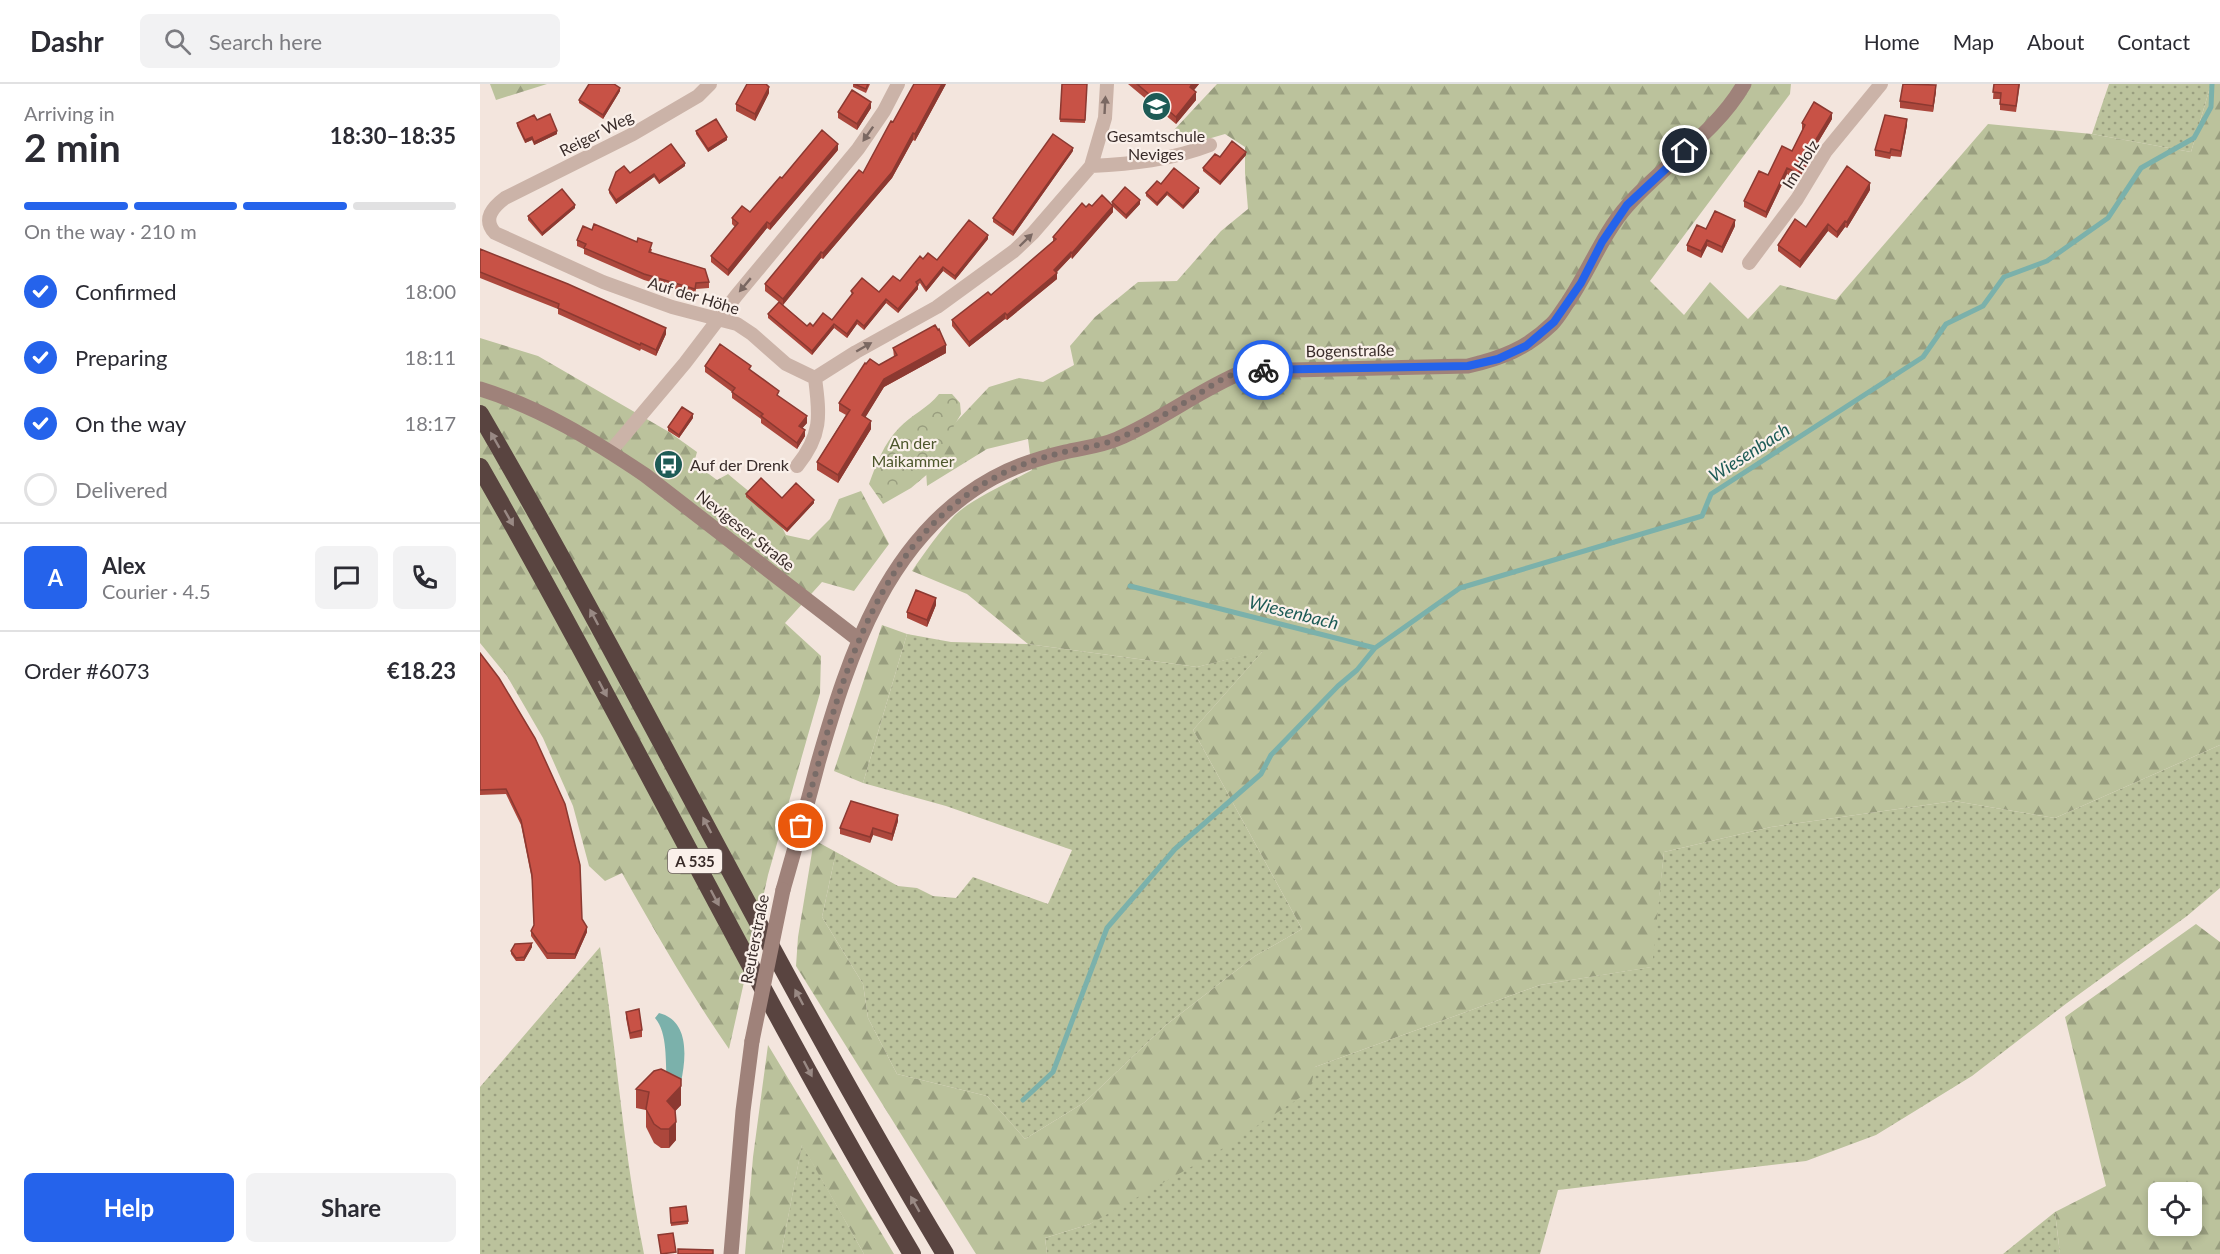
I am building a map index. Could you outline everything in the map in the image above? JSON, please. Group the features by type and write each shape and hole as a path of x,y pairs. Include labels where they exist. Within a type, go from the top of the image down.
{"highway":[{"name":"A 535","path":"480,414 556,545 847,1085 945,1254"},
{"name":"A 535","path":"480,467 534,561 826,1103 912,1254"}],"main road":[{"name":"Bogenstraße","path":"859,640 881,592 923,533 963,496 1026,463 1115,441 1154,422 1222,380 1245,371 1468,366 1498,359 1526,346 1554,322 1581,283 1602,242 1627,205 1714,124 1734,101 1744,84"},
{"name":"Nevigeser Straße","path":"480,389 532,408 570,427 645,475 859,640"},
{"name":"Reuterstraße","path":"731,1254 743,1111 752,1041 783,890 836,700 859,640"}],"street":[{"name":"Reiger Weg","path":"493,207 505,198 633,134 698,96 710,84"},
{"path":"610,452 858,149 884,111 898,84"},
{"path":"797,466 807,454 817,433 819,408 815,378 856,352 937,307 1014,251 1033,233 1091,166 1105,118 1107,84"},
{"name":"Im Holz","path":"1749,263 1797,199 1826,151 1881,84"},
{"path":"1091,166 1152,161 1183,155 1210,145"},
{"name":"Auf der Höhe","path":"493,207 489,222 490,228 495,233 603,282 672,307 737,324 786,364 815,378"}],"green space":[{"path":"490,84 547,84 496,100"},
{"path":"1217,84 1791,84 1790,94 1650,281 1684,315 1710,282 1748,319 1780,285 1836,300 1988,124 2092,134 2191,152 2211,84 2220,84 2220,745 2055,818 1954,801 1771,827 1664,852 1652,967 1540,985 1315,1067 1310,1091 1214,1154 1090,1224 1045,1238 1047,1254 976,1254 796,966 798,937 814,840 836,852 822,917 863,984 868,1018 897,1074 987,1096 1025,1139 1085,1102 1166,1025 1255,956 1302,929 1193,730 1263,651 1197,667 1028,644 967,594 912,571 955,515 981,496 1032,470 1028,439 987,449 927,486 926,470 954,424 989,387 1019,378 1043,382 1074,365 1070,346 1095,317 1138,282 1177,281 1221,231 1248,209 1245,147 1225,134 1201,141 1175,141 1174,130"},
{"path":"2109,84 2211,84 2191,152 2092,134"},
{"path":"480,338 538,356 669,432 697,452 694,463 717,480 728,474 753,495 775,517 786,535 809,540 830,519 839,499 861,491 889,544 854,591 822,582 785,623 821,656 820,693 768,875 729,1049 687,985 622,873 605,881 589,866 573,806 543,738 507,676 480,643"},
{"name":"An der Maikammer","path":"939,394 952,394 960,403 961,414 930,472 911,488 883,504 869,484 881,454 899,428"},
{"path":"882,625 907,634 863,783 834,771"},
{"path":"907,634 951,642 1028,644 1197,667 1264,650 1193,730 1302,929 1255,956 1166,1025 1085,1102 1025,1139 987,1096 897,1074 868,1018 863,984 822,917 836,852 898,886 917,888 933,896 956,898 973,877 1048,904 1072,850 946,806 863,783"},
{"path":"2220,745 2220,888 2187,916 2067,1003 1972,1076 1876,1135 1806,1161 1558,1190 1540,1254 1047,1254 1045,1238 1090,1224 1315,1067 1540,985 1651,967 1664,852 1771,827 1954,801 2055,818"},
{"path":"2196,924 2220,942 2220,1254 2060,1254 2055,1212 2106,1186 2065,1017"},
{"path":"600,947 631,1178 644,1254 480,1254 480,1087"},
{"path":"768,1045 894,1254 864,1254 802,1145 781,1254 745,1254 753,1157"},
{"path":"802,1144 864,1254 781,1254"},
{"path":"2055,1212 2060,1254 2003,1254"}],"water":[{"path":"659,1013 669,1017 681,1032 684,1042 684,1062 681,1082 667,1081 664,1040 655,1018"}],"building":[{"path":"589,84 614,84 620,88 603,115 579,100"},
{"path":"747,84 766,84 769,87 755,114 736,104"},
{"path":"854,84 868,84 866,89"},
{"path":"914,84 942,84 892,172 783,299 765,284 859,170 863,173"},
{"path":"1062,84 1087,84 1085,120 1060,119"},
{"path":"1137,84 1192,84 1190,87 1196,92 1176,117"},
{"path":"1903,84 1936,85 1933,106 1900,101"},
{"path":"1994,84 2019,84 2016,106 2000,104 2001,93 1993,92"},
{"path":"852,90 871,102 857,124 838,112"},
{"path":"1814,102 1832,113 1798,173 1787,168 1766,212 1744,201 1759,171 1768,175 1782,146 1792,151 1805,125 1802,123"},
{"path":"550,114 557,131 534,142 532,137 525,140 517,123 534,115 537,120"},
{"path":"1885,115 1907,119 1901,151 1891,149 1890,153 1875,150"},
{"path":"716,119 727,137 708,149 696,131"},
{"path":"822,130 838,144 770,224 767,222 728,270 711,256 738,223 732,218 742,206 750,212"},
{"path":"1053,134 1073,148 1013,232 993,218"},
{"path":"1232,141 1246,152 1220,182 1203,168 1215,154 1220,157"},
{"path":"671,144 685,163 659,181 654,174 616,200 609,190 616,172 624,166 630,173"},
{"path":"1847,166 1870,183 1847,222 1845,221 1837,232 1828,224 1800,261 1778,245 1795,219 1806,227"},
{"path":"1174,168 1199,188 1183,206 1167,192 1157,203 1146,193 1157,181 1161,184"},
{"path":"1125,187 1140,200 1126,215 1112,202"},
{"path":"562,189 575,205 542,233 528,216"},
{"path":"1102,195 1113,206 1054,270 1057,273 1007,315 1005,313 969,342 952,320 988,292 991,295 1056,239 1053,237 1082,203 1086,207 1089,204 1092,206"},
{"path":"1715,211 1735,220 1722,247 1707,240 1701,251 1687,245 1697,225 1706,229"},
{"path":"969,220 988,235 955,276 943,267 926,288 920,279 916,282 918,285 898,309 886,299 864,326 857,320 847,334 834,324 812,351 768,314 779,302 807,326 810,323 813,326 823,313 832,320 862,278 879,292 893,276 900,281 920,256 923,259 928,253 937,260"},
{"path":"594,224 637,242 638,238 652,243 649,252 705,269 709,282 696,283 695,289 644,274 584,248 586,244 577,240 583,226 592,230"},
{"path":"480,249 568,284 666,328 656,350 558,308 559,304 480,272"},
{"path":"935,325 946,345 884,379 862,415 871,421 838,475 817,462 850,410 839,403 865,363 870,359 879,365 897,355 893,348"},
{"path":"720,344 751,366 749,369 779,391 777,395 807,416 799,426 805,430 797,443 761,416 763,414 732,392 735,388 705,366"},
{"path":"682,407 693,414 679,435 668,427"},
{"path":"761,478 782,498 796,483 814,500 787,529 746,494"},
{"path":"916,590 936,598 927,620 907,612"},
{"path":"480,653 499,678 535,738 565,804 580,865 582,919 587,927 575,954 547,953 531,931 534,925 532,875 521,820 506,789 480,790"},
{"path":"851,801 898,815 892,834 873,828 870,837 840,828"},
{"path":"532,943 524,957 516,958 511,951 515,944"},
{"path":"639,1009 642,1030 630,1033 626,1012"},
{"path":"661,1069 681,1079 681,1086 667,1101 675,1110 676,1122 669,1129 661,1129 654,1124 646,1109 649,1092 636,1089 654,1071"},
{"path":"686,1206 688,1221 671,1223 670,1208"},
{"path":"673,1233 676,1252 661,1254 658,1235"},
{"path":"678,1249 713,1250 713,1254 678,1254"}],"waterway":[{"name":"Wiesenbach","path":"1130,586 1375,648 1460,588 1702,516 1711,494 1923,357 1946,324 1983,306 2004,277 2047,261 2108,218 2141,168 2194,138 2211,107 2212,84"},
{"path":"1023,1100 1053,1072 1107,928 1175,849 1261,774 1271,755 1338,686 1357,670 1375,648"}],"way so far":[{"path":"801,826 836,700 859,640 881,592 913,546 940,515 963,496 1026,463 1115,441 1154,422 1222,380 1245,371 1263,370"}],"place":[{"name":"Gesamtschule Neviges","path":"1156,107"},
{"name":"Auf der Drenk","path":"669,464"}],"route":[{"path":"1263,370 1468,366 1498,359 1526,346 1554,322 1581,283 1602,242 1627,205 1685,151"}]}
